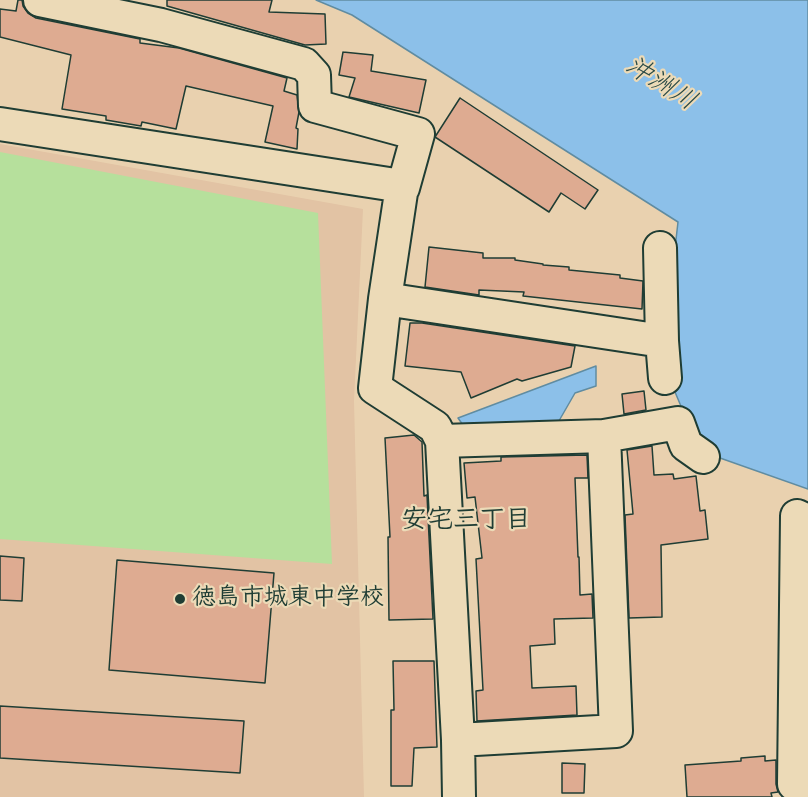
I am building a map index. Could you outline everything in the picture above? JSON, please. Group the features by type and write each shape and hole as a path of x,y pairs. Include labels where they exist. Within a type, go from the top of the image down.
{"street":[{"path":"40,0 161,25 304,64 314,75 315,106 418,134 402,187 385,299 375,388 435,427 442,441 459,797"},
{"path":"0,124 402,187"},
{"path":"660,249 665,378"},
{"path":"385,299 662,341"},
{"path":"442,441 604,436 678,423 686,445 703,457"},
{"path":"458,740 616,731 604,436"},
{"path":"808,521 797,516 794,784 808,784"}],"shaded area":[{"name":"徳島市城東中学校","path":"0,144 363,209 354,401 364,797 0,797"}],"green space":[{"path":"0,152 318,213 332,564 0,539"}],"water":[{"name":"沖洲川","path":"316,0 808,0 808,489 703,452 683,411 675,392 678,369 673,266 678,222 352,15"},
{"path":"596,366 596,386 575,393 556,426 470,435 458,418"}],"building":[{"path":"18,0 22,0 28,13 36,18 140,39 140,43 179,48 287,78 284,91 297,95 299,112 296,128 298,129 297,149 265,142 273,106 186,86 176,129 142,122 141,126 106,120 106,116 62,109 71,55 0,37 0,9 16,11"},
{"path":"167,0 272,0 269,12 325,14 326,44 305,45 167,6"},
{"path":"343,52 373,55 371,71 426,80 419,113 349,97 355,78 339,75"},
{"path":"460,98 598,190 585,209 561,193 549,212 435,137"},
{"path":"429,247 483,253 483,258 515,258 515,260 543,265 569,267 569,270 620,275 620,278 643,281 642,309 523,296 524,292 479,290 479,295 425,287"},
{"path":"410,323 575,346 571,367 522,381 517,379 471,398 461,372 405,366"},
{"path":"644,391 646,410 624,414 622,394"},
{"path":"414,435 422,442 433,619 389,620 388,537 390,537 385,438"},
{"path":"652,446 654,475 673,474 674,479 696,476 700,511 705,510 708,539 661,545 662,617 629,618 625,515 633,514 627,450"},
{"path":"587,455 588,478 575,478 580,595 592,594 593,618 554,619 555,644 530,646 532,688 576,686 577,715 477,721 476,691 483,690 476,559 482,558 475,497 467,498 464,463 501,461 501,457"},
{"path":"0,556 24,558 22,601 0,600"},
{"path":"117,560 274,573 265,683 109,670"},
{"path":"393,661 434,661 437,747 414,748 412,786 391,786"},
{"path":"0,706 244,721 240,773 0,758"},
{"path":"765,756 765,761 776,760 778,792 771,793 772,797 687,797 685,765 741,761 741,758"},
{"path":"562,763 585,764 584,793 562,793"}],"place":[{"name":"徳島市城東中学校","path":"180,599"}],"district":[{"name":"安宅三丁目","path":"466,522"}]}
